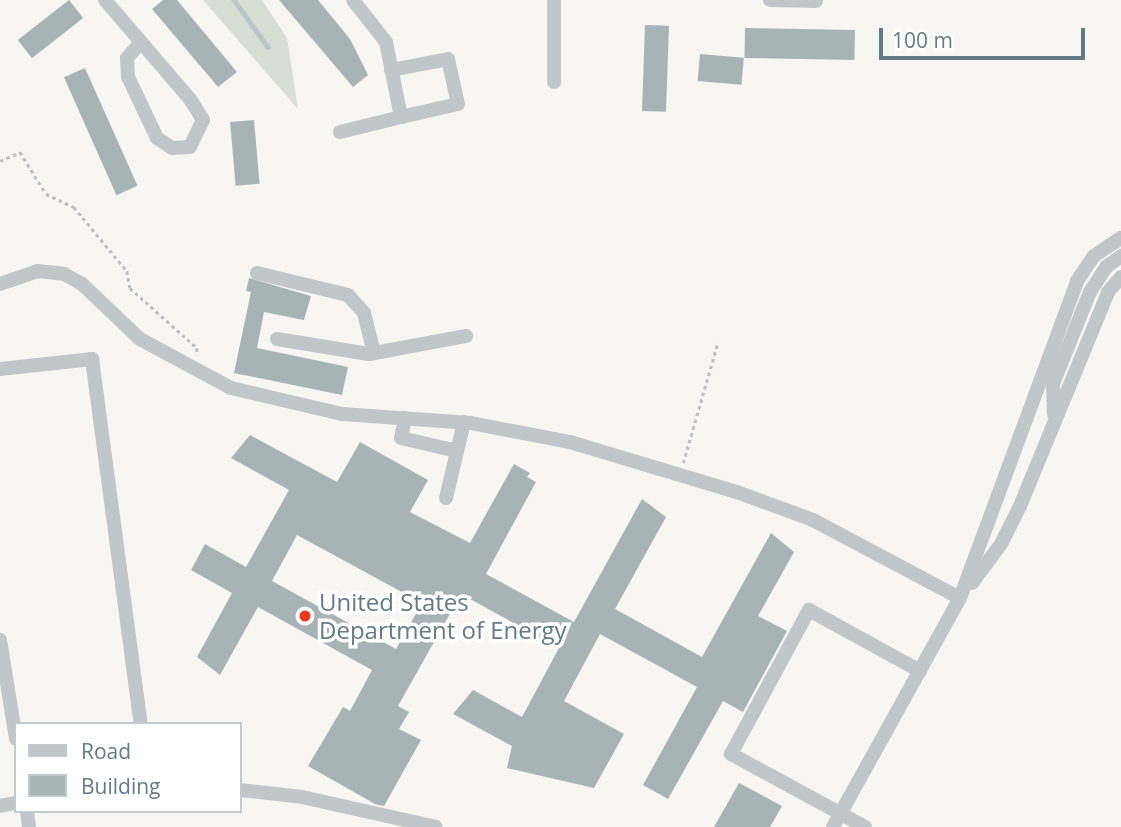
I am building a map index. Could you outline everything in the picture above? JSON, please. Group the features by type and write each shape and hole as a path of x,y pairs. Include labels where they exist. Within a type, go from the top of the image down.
{"street":[{"path":"105,0 141,42 202,120 190,147 172,148 157,138 128,77 127,58 141,42"},
{"path":"353,0 386,42 401,117"},
{"path":"554,0 554,82"},
{"path":"770,0 816,1"},
{"path":"340,132 458,104 448,59 391,70"},
{"path":"836,821 960,598 1077,281 1094,256 1121,238"},
{"path":"1054,422 1054,384 1090,292 1106,267 1121,256"},
{"path":"0,284 37,271 64,274 140,339 230,388 342,414 464,422 570,442 679,474 813,520 960,598"},
{"path":"257,273 348,295 364,313 374,352"},
{"path":"960,598 1001,544 1108,292 1121,277"},
{"path":"277,339 341,352 374,352 466,336"},
{"path":"0,369 92,359 141,722"},
{"path":"405,418 401,438 457,451"},
{"path":"446,498 464,422"},
{"path":"864,827 836,821 731,754 809,610 920,671"},
{"path":"0,640 14,727"},
{"path":"242,790 302,797 436,827"}],"path":[{"path":"0,160 20,152 46,194 74,207 127,271 130,288 197,348 197,356"},
{"path":"679,474 718,342"}],"shaded area":[{"path":"203,0 262,0 287,38 298,109"}],"building":[{"path":"69,0 83,18 32,58 18,40"},
{"path":"163,0 177,0 237,72 218,87 152,9"},
{"path":"279,0 318,0 350,39 368,75 353,87"},
{"path":"645,25 669,26 666,112 642,111"},
{"path":"745,28 855,30 854,60 744,58"},
{"path":"700,54 744,58 741,85 698,81"},
{"path":"85,68 137,186 116,195 64,77"},
{"path":"254,120 260,184 236,186 230,122"},
{"path":"249,278 311,296 304,320 264,312 257,348 348,367 342,395 234,373 251,292 246,291"},
{"name":"United States Department of Energy","path":"250,435 337,482 360,442 428,480 410,512 470,543 514,464 530,473 527,477 536,482 486,574 574,622 642,499 666,517 615,609 702,657 771,533 794,552 758,616 787,631 743,712 723,701 668,799 643,785 697,687 600,634 564,701 624,734 594,788 507,768 512,746 453,714 473,690 522,717 559,648 461,594 398,706 409,712 399,729 421,740 384,806 375,804 308,766 343,707 350,711 372,670 258,607 220,675 197,657 232,593 191,570 205,544 246,567 289,490 231,458","holes":["297,535 422,603 396,649 272,581"]},
{"path":"739,783 782,806 770,827 714,827"}],"waterway":[{"path":"234,0 268,47"}],"place":[{"name":"United States Department of Energy","path":"305,616"}]}
